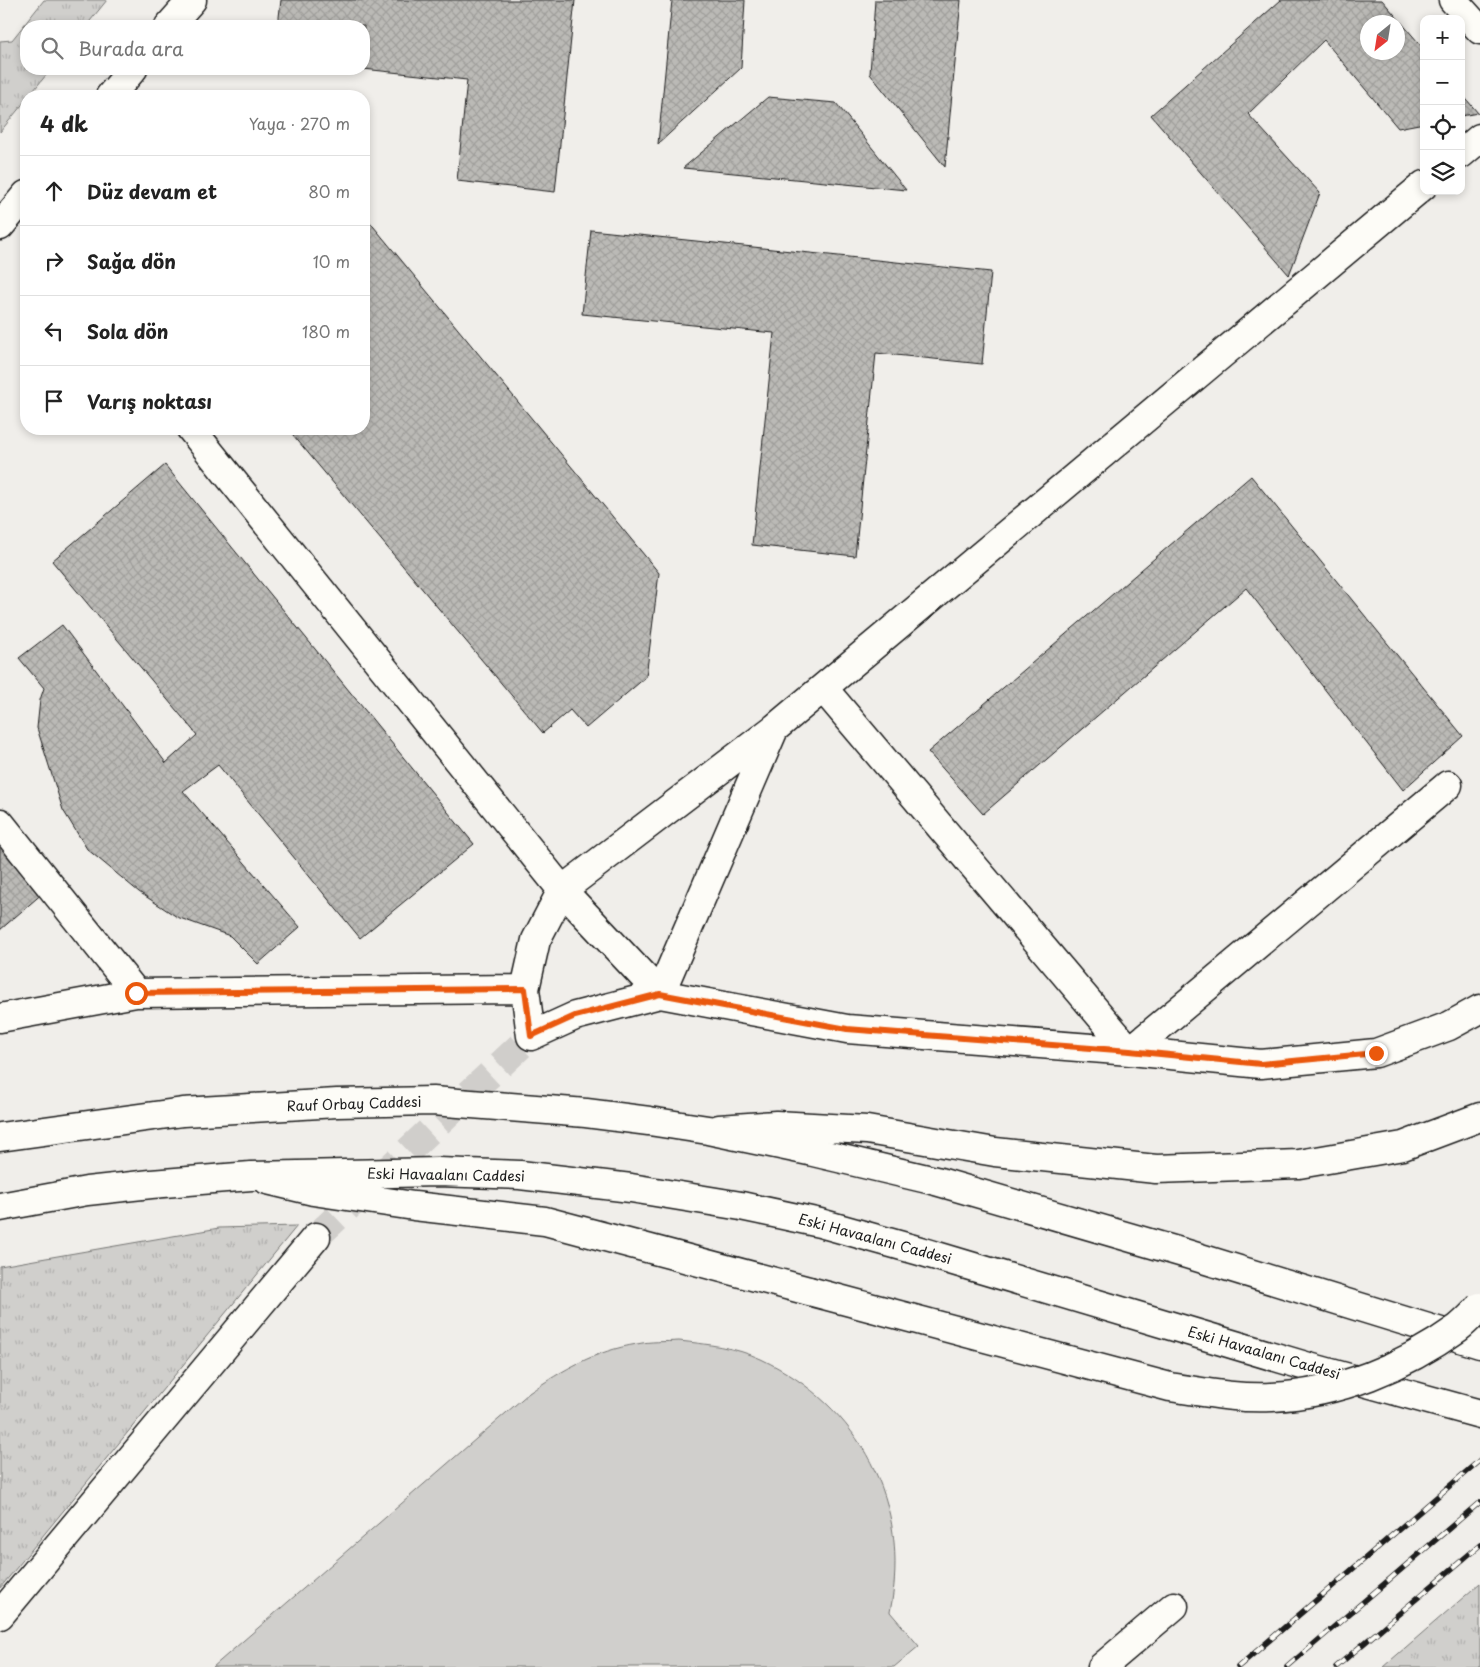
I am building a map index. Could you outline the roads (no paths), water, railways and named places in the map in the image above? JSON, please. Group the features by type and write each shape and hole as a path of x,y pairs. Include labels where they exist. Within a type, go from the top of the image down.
{"main road":[{"path":"174,20 192,0"},
{"path":"1453,0 1480,30"},
{"path":"115,90 128,75"},
{"path":"1465,151 1480,138"},
{"path":"1420,188 775,728 562,890 536,940 525,989 531,1036 575,1016 660,994 847,1029 1130,1051 1261,1064 1376,1053 1449,1026 1480,1009"},
{"path":"196,435 562,890 660,994"},
{"path":"823,688 1130,1051"},
{"path":"660,994 775,728"},
{"path":"1130,1051 1448,785"},
{"path":"0,823 136,993"},
{"path":"0,1018 136,993 525,989"},
{"name":"Rauf Orbay Caddesi","path":"0,1138 182,1112 337,1103 433,1101 586,1113 708,1130"},
{"path":"708,1130 776,1125 867,1130 995,1152 1156,1169 1299,1164 1404,1146 1480,1117"},
{"path":"708,1130 809,1151 936,1181 1186,1254 1480,1344"},
{"name":"Eski Havaalanı Caddesi","path":"251,1176 438,1172 520,1175 632,1188 741,1206 820,1223 920,1251 1309,1367 1480,1414"},
{"path":"0,1207 87,1192 151,1184 251,1176 313,1191 414,1206 545,1221 1170,1387 1224,1395 1271,1397 1311,1393 1340,1387 1376,1374 1419,1352 1459,1327 1480,1307"},
{"path":"0,1615 316,1237"},
{"path":"1102,1667 1174,1606"}],"tunnel":[{"path":"316,1237 531,1036"}],"railway":[{"path":"1238,1667 1480,1460"},
{"path":"1287,1667 1480,1502"},
{"path":"1336,1667 1480,1545"}]}
